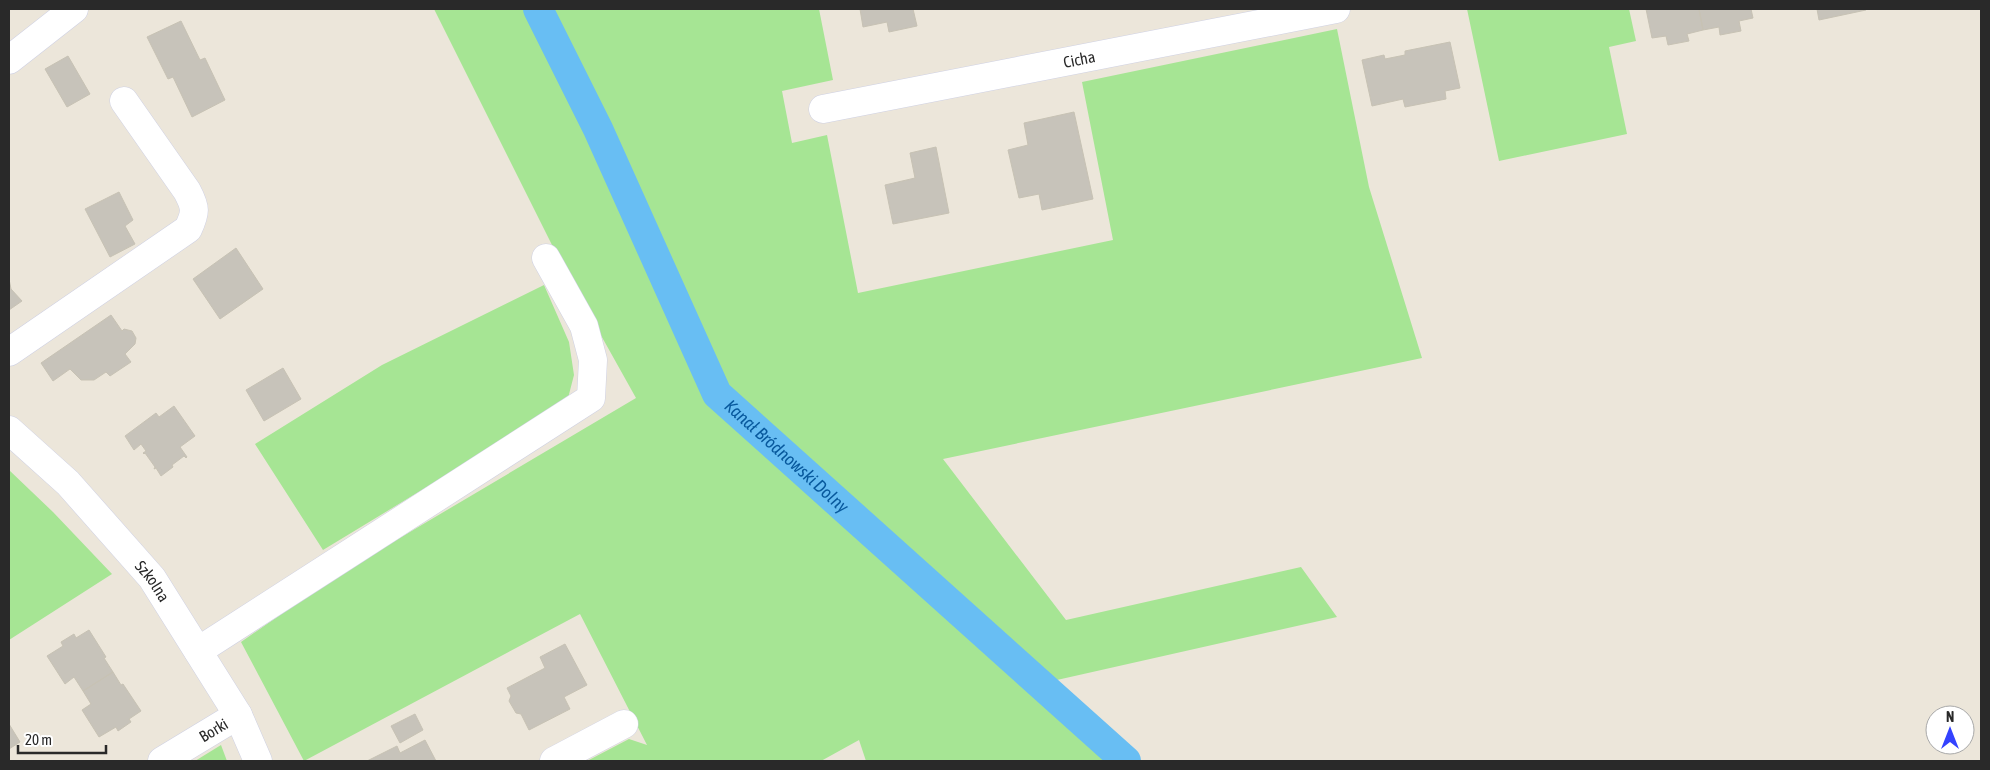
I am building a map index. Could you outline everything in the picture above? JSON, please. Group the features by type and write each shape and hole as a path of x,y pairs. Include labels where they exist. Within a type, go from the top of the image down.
{"street":[{"path":"9,60 74,9"},
{"name":"Cicha","path":"823,109 1336,9"},
{"path":"9,352 188,229 195,213 193,202 124,101"},
{"path":"198,651 591,398 593,360 584,326 546,258"},
{"name":"Szkolna","path":"9,430 68,482 152,578 238,715 258,761"},
{"name":"Borki","path":"162,761 238,715"},
{"path":"554,761 624,724"}],"green space":[{"path":"434,9 819,9 833,80 782,91 792,143 827,135 858,293 1113,240 1082,82 1337,29 1369,187 1422,358 943,459 1066,620 1301,567 1337,617 1048,682 1140,761 866,761 859,740 821,761 587,761 629,739 647,745 580,614 304,761 241,642 339,574 636,398 565,271"},
{"path":"1467,9 1629,9 1636,41 1609,47 1627,134 1499,161"},
{"path":"544,285 569,342 574,375 567,402 323,550 255,444 382,365"},
{"path":"9,470 53,512 112,574 9,640"},
{"path":"221,745 227,761 195,761"}],"building":[{"path":"860,9 913,9 917,26 889,32 887,22 863,27"},
{"path":"1646,9 1699,9 1703,30 1687,34 1689,41 1668,45 1666,36 1652,38"},
{"path":"1699,9 1751,9 1753,18 1739,21 1741,31 1720,35 1719,27 1703,30"},
{"path":"1817,9 1866,9 1866,10 1819,20"},
{"path":"181,21 200,60 205,58 225,100 192,117 173,77 168,79 147,37"},
{"path":"1450,42 1460,88 1445,91 1446,99 1405,107 1403,99 1372,106 1362,60 1384,55 1385,59 1405,55 1405,51"},
{"path":"68,56 90,94 67,107 45,69"},
{"path":"1074,112 1093,199 1042,210 1039,194 1019,198 1008,150 1028,145 1024,123"},
{"path":"936,147 949,213 893,224 885,185 915,178 910,153"},
{"path":"119,192 133,220 125,226 135,244 110,257 85,209"},
{"path":"236,248 263,289 220,319 193,279"},
{"path":"9,279 11,289 22,301 9,310"},
{"path":"111,315 122,331 124,329 132,331 136,338 135,344 125,354 131,362 110,376 106,372 94,380 81,380 70,369 53,381 41,363"},
{"path":"283,368 301,399 264,421 246,390"},
{"path":"174,406 195,436 180,447 187,457 184,456 161,476 156,468 154,469 155,467 145,453 143,453 146,451 141,444 134,450 125,436 156,413 159,417"},
{"path":"89,630 113,672 83,691 74,677 65,684 47,656 63,646 61,642 74,634 76,638"},
{"path":"565,644 587,685 564,697 570,709 529,730 521,714 516,713 509,701 511,696 507,688 545,668 540,657"},
{"path":"113,672 141,711 129,719 131,722 118,731 116,727 99,737 82,710 91,704 83,691"},
{"path":"415,714 423,730 400,743 391,726"},
{"path":"9,724 20,742 9,749"},
{"path":"425,740 436,761 367,761 397,746 400,753"}],"waterway":[{"name":"Kanał Bródnowski Dolny","path":"538,9 598,129 717,394 1126,761"}]}
